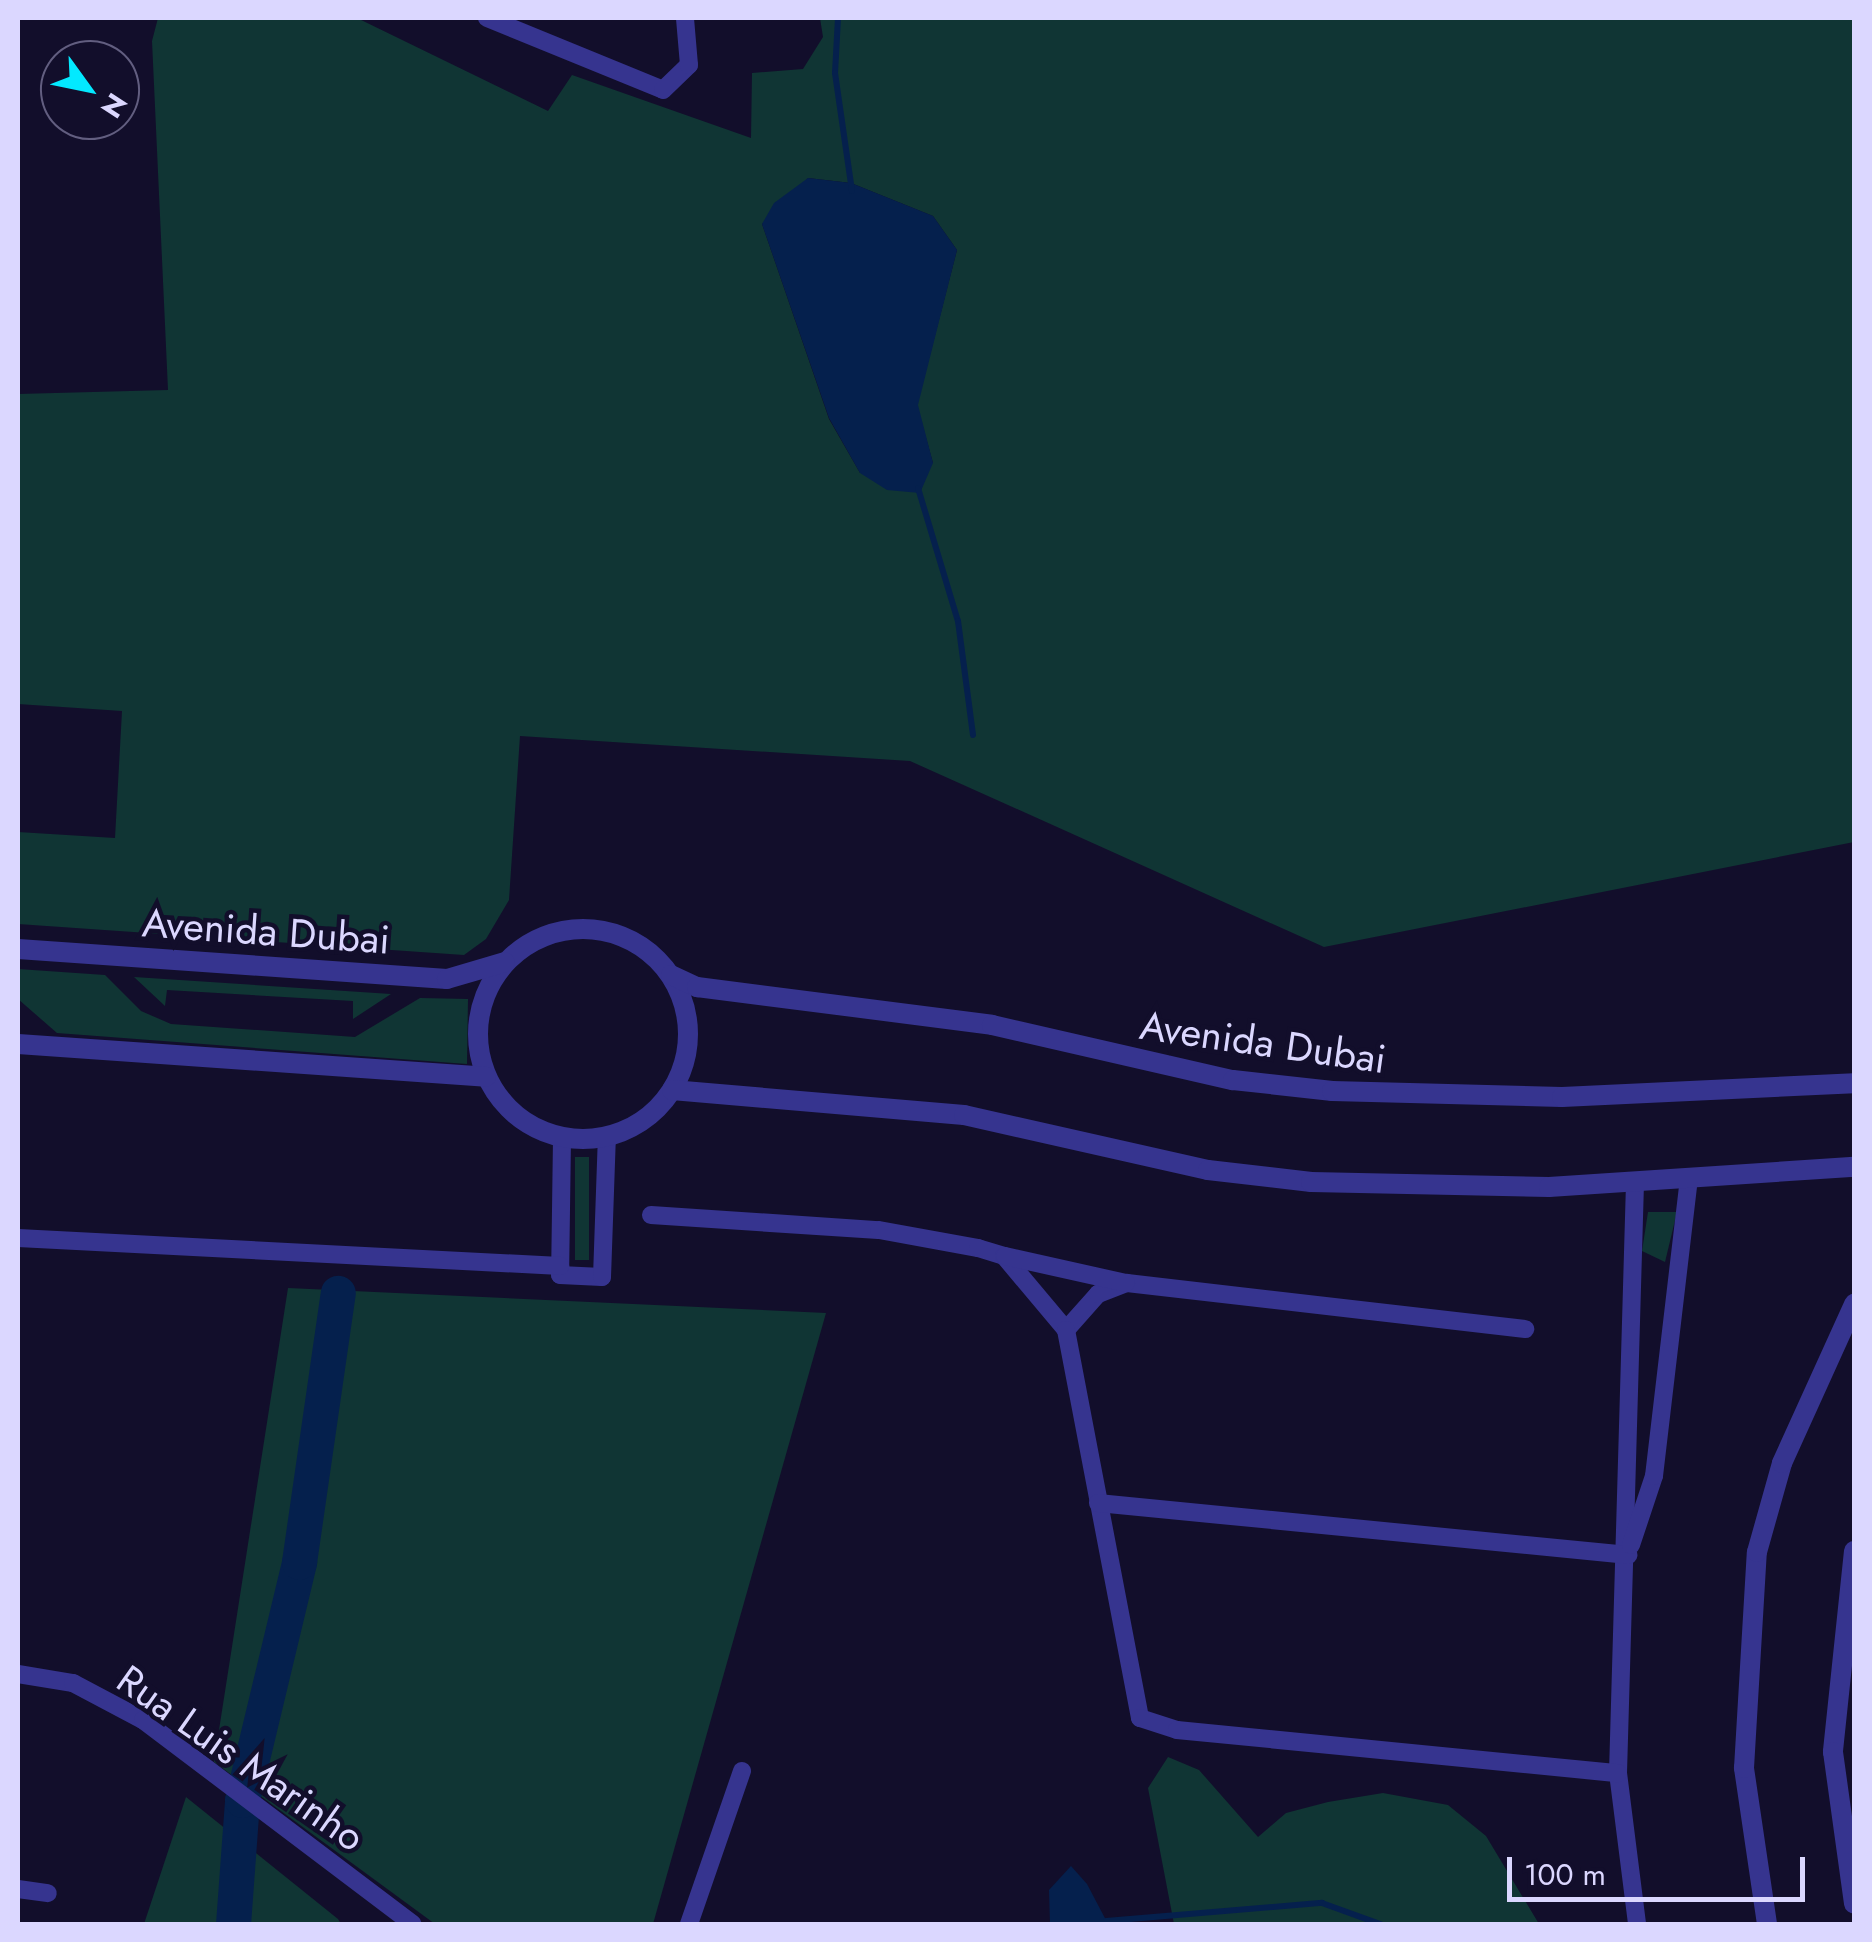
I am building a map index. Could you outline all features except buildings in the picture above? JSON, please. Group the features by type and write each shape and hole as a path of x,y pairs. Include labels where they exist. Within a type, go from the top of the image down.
{"street":[{"path":"487,18 663,90 689,65 685,18"},
{"name":"Avenida Dubai","path":"18,949 448,979 506,961 554,932 596,928 638,943 671,975 697,988 992,1025 1233,1080 1332,1092 1562,1098 1854,1083"},
{"name":"Avenida Dubai","path":"486,1077 480,1008 506,961"},
{"path":"18,1044 486,1077 518,1117 562,1138 607,1136 672,1090 688,1031 671,975"},
{"path":"672,1090 964,1116 1208,1170 1311,1182 1635,1184 1854,1168"},
{"path":"562,1138 560,1275 602,1277 607,1136"},
{"path":"1628,1555 1654,1476 1688,1180"},
{"path":"1635,1184 1621,1451 1628,1555 1618,1773 1638,1924"},
{"path":"651,1216 879,1230 1127,1283 1525,1329"},
{"path":"18,1238 560,1266"},
{"path":"1004,1256 1066,1330 1128,1685 1140,1718 1155,1726 1618,1773"},
{"path":"1066,1330 1098,1294 1127,1283"},
{"path":"1767,1924 1744,1768 1758,1552 1782,1463 1854,1304"},
{"path":"1098,1503 1628,1555"},
{"path":"1854,1551 1832,1752 1854,1904"},
{"name":"Rua Luis Marinho","path":"18,1674 73,1683 192,1759 413,1924"},
{"path":"690,1924 742,1771"},
{"path":"18,1889 48,1893"}],"green space":[{"path":"158,18 357,18 548,111 572,75 751,138 752,73 803,69 823,37 820,18 1854,18 1854,842 1324,947 910,761 520,736 509,900 486,939 464,955 18,924 18,832 115,838 122,711 18,704 18,394 168,390 152,41","holes":["808,178 851,183 933,216 957,250 917,405 933,463 860,473 829,419 762,224"]},
{"path":"18,969 105,975 141,1011 171,1024 355,1037 420,998 468,999 467,1064 57,1033 18,999"},
{"path":"134,977 391,994 353,1019 353,1001 167,990 165,1006"},
{"path":"575,1157 589,1157 589,1260 575,1260"},
{"path":"1648,1212 1677,1212 1665,1262 1642,1251"},
{"path":"288,1288 826,1313 653,1924 435,1924 214,1762"},
{"path":"1168,1757 1199,1770 1258,1837 1286,1813 1328,1802 1383,1793 1448,1805 1486,1836 1539,1924 1174,1924 1148,1788"},
{"path":"186,1797 338,1919 341,1924 144,1924"}],"water":[{"path":"808,178 851,183 933,216 957,250 918,405 933,463 920,493 887,490 860,473 829,418 762,224 774,203"},
{"path":"1071,1866 1087,1884 1108,1924 1050,1924 1049,1890"}],"waterway":[{"path":"838,18 835,73 852,191"},
{"path":"918,488 958,621 973,735"},
{"path":"233,1924 242,1800 299,1562 338,1293"},
{"path":"1106,1921 1322,1903 1380,1924"}]}
